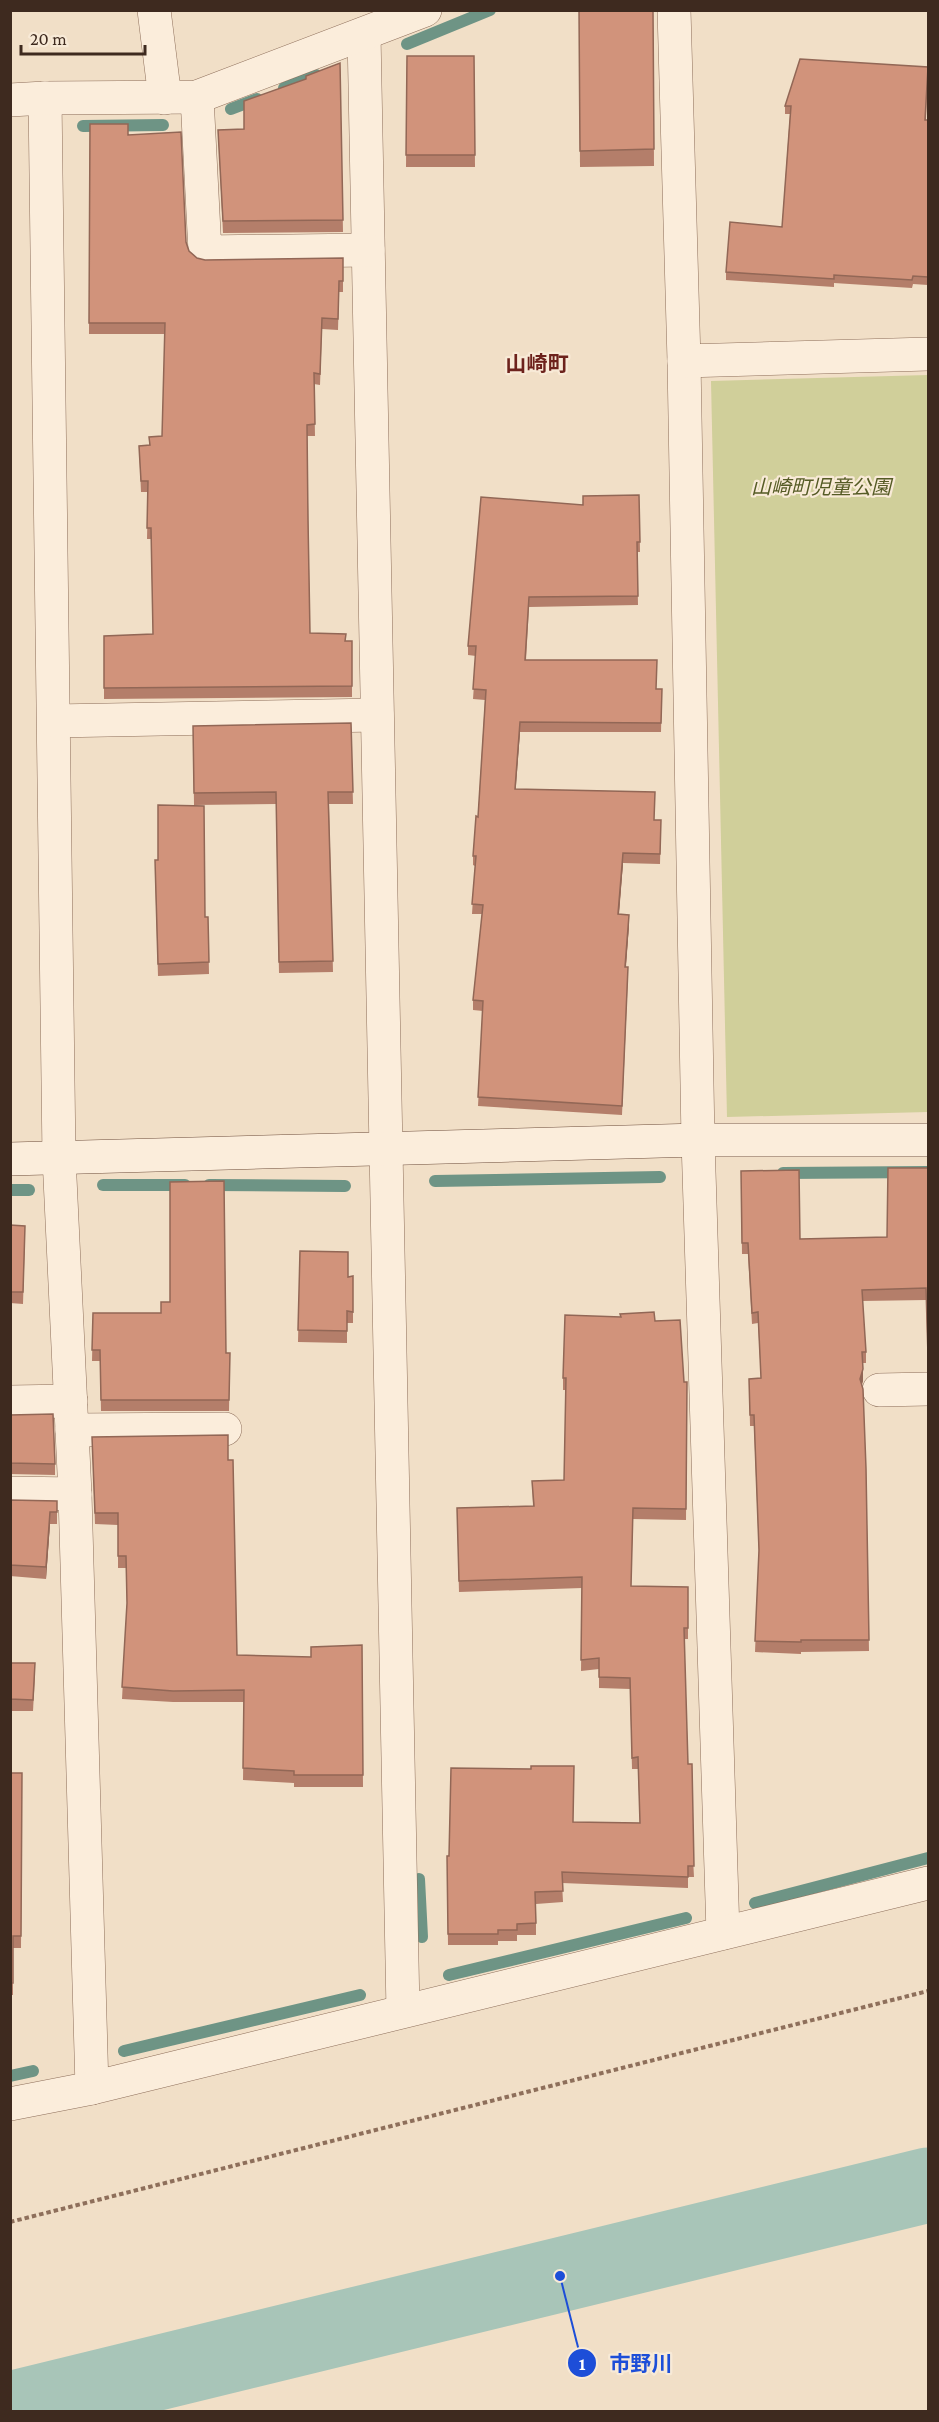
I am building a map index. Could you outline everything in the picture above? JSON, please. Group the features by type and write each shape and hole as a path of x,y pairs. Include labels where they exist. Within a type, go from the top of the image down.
{"street":[{"path":"154,10 165,98"},
{"path":"10,100 197,97 425,10"},
{"path":"674,10 684,361 698,1140 723,1933"},
{"path":"364,34 403,2011"},
{"path":"197,97 205,252 368,250"},
{"path":"45,98 59,1157 75,1494 92,2088"},
{"path":"684,361 928,354"},
{"path":"54,721 377,715"},
{"path":"10,1158 698,1140 928,1140"},
{"path":"879,1390 928,1389"},
{"path":"10,1401 71,1415 225,1429"},
{"path":"10,1493 75,1494"},
{"path":"10,2104 92,2088 928,1883"}],"path":[{"path":"10,2222 928,1991"}],"green space":[{"name":"山崎町児童公園","path":"928,375 928,1112 727,1117 711,381"}],"building":[{"path":"579,10 653,10 654,149 580,151"},
{"path":"407,56 474,56 475,155 406,155"},
{"path":"800,59 928,67 925,120 928,120 928,277 913,276 912,280 834,275 834,279 726,272 730,222 782,227 791,106 785,106"},
{"path":"340,63 343,220 223,221 218,130 244,129 244,101 306,79 306,76"},
{"path":"90,124 128,124 128,135 181,132 186,242 189,251 197,258 205,260 343,258 343,281 339,281 338,319 322,318 320,374 314,373 315,424 307,425 310,633 346,634 345,641 352,641 352,686 104,688 104,636 153,634 151,528 147,528 148,481 141,481 139,446 150,445 149,437 162,436 165,323 89,323"},
{"path":"639,495 638,596 529,597 525,660 657,660 656,689 662,689 661,723 520,722 515,789 655,792 654,820 661,820 660,854 623,853 618,914 629,915 625,967 628,967 622,1106 478,1097 483,1001 473,1000 483,905 472,904 476,856 473,856 476,816 478,817 486,690 473,689 476,646 468,646 481,497 583,505 583,496"},
{"path":"351,723 353,792 328,792 333,961 279,962 276,792 194,793 193,726"},
{"path":"158,805 204,806 205,917 208,917 209,962 158,964 155,860 158,860"},
{"path":"888,1168 928,1168 928,1356 926,1288 862,1290 866,1352 862,1352 863,1369 860,1379 863,1389 866,1468 869,1640 755,1641 759,1550 754,1415 750,1415 749,1379 761,1378 758,1312 752,1313 748,1243 742,1243 741,1171 799,1170 800,1239 887,1237"},
{"path":"224,1181 226,1353 230,1353 229,1400 101,1400 100,1350 92,1350 93,1313 161,1313 161,1302 170,1302 170,1182"},
{"path":"10,1225 25,1226 23,1292 10,1292"},
{"path":"300,1251 348,1252 348,1277 353,1276 353,1312 347,1311 347,1331 298,1330"},
{"path":"654,1312 655,1321 680,1320 684,1382 687,1382 686,1509 633,1508 631,1586 688,1587 688,1628 684,1628 688,1764 692,1764 694,1866 688,1866 688,1877 562,1872 563,1891 535,1892 536,1923 517,1924 517,1930 498,1930 498,1934 448,1934 447,1856 449,1856 451,1768 531,1769 531,1766 574,1766 573,1822 640,1823 638,1757 632,1758 630,1678 599,1677 599,1658 581,1660 582,1577 459,1581 457,1508 534,1506 532,1481 564,1480 565,1315 621,1317 620,1314"},
{"path":"53,1414 55,1464 10,1463 10,1415"},
{"path":"228,1435 228,1460 233,1460 237,1655 311,1657 311,1647 362,1645 363,1775 294,1775 294,1771 243,1768 244,1690 173,1691 122,1687 127,1603 126,1556 118,1556 118,1513 95,1513 92,1437"},
{"path":"10,1500 57,1501 57,1512 50,1512 46,1567 10,1565"},
{"path":"10,1663 35,1663 33,1700 10,1699"},
{"path":"10,1773 22,1773 21,1936 13,1936 13,1983 10,1983"}],"waterway":[{"path":"407,44 490,10"},
{"path":"284,88 316,75"},
{"path":"231,109 257,99"},
{"path":"83,126 163,125"},
{"path":"783,1173 928,1172"},
{"path":"435,1181 660,1177"},
{"path":"103,1185 185,1185"},
{"path":"209,1185 345,1186"},
{"path":"10,1190 29,1190"},
{"path":"755,1903 928,1858"},
{"path":"419,1879 422,1937"},
{"path":"449,1975 686,1918"},
{"path":"124,2051 360,1995"},
{"path":"10,2076 33,2071"},
{"path":"10,2409 928,2185"}],"place":[{"name":"市野川","path":"560,2276"}],"district":[{"name":"山崎町","path":"537,364"}]}
